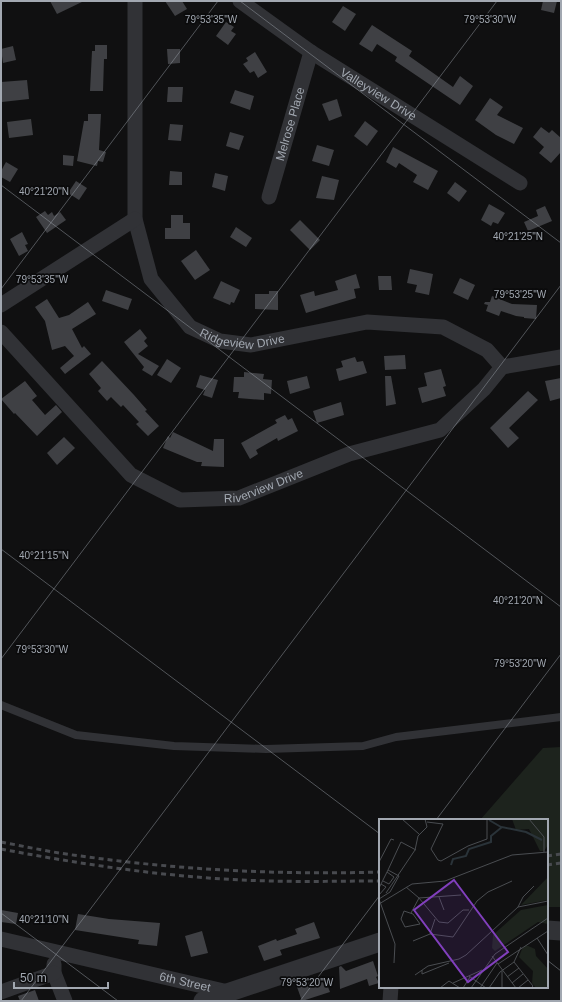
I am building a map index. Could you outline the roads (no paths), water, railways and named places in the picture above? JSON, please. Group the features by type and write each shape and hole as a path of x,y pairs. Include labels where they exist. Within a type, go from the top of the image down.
{"street":[{"name":"Ridgeview Drive","path":"135,1 134,219 151,279 190,326 220,341 251,346 367,322 443,327 487,350 502,367"},
{"name":"Valleyview Drive","path":"240,1 311,52 520,183"},
{"name":"Melrose Place","path":"269,197 311,52"},
{"path":"1,305 134,219"},
{"name":"Riverview Drive","path":"1,332 131,475 180,500 238,498 349,454 440,430 484,389 502,367"},
{"path":"502,367 561,357"},
{"path":"548,930 561,931"},
{"name":"6th Street","path":"1,939 54,953 228,992"},
{"path":"202,1001 379,942"},
{"path":"54,953 54,972 65,1001"},
{"path":"1,992 54,972"},
{"path":"390,1001 391,988"}],"lane":[{"path":"3,706 76,735 174,746 266,749 363,746 396,737 561,718"}],"railway":[{"path":"1,842 71,855 155,865 268,872 379,872"},
{"path":"1,849 135,871 203,878 285,881 379,881"},
{"path":"548,856 561,854"},
{"path":"548,865 561,863"}]}
